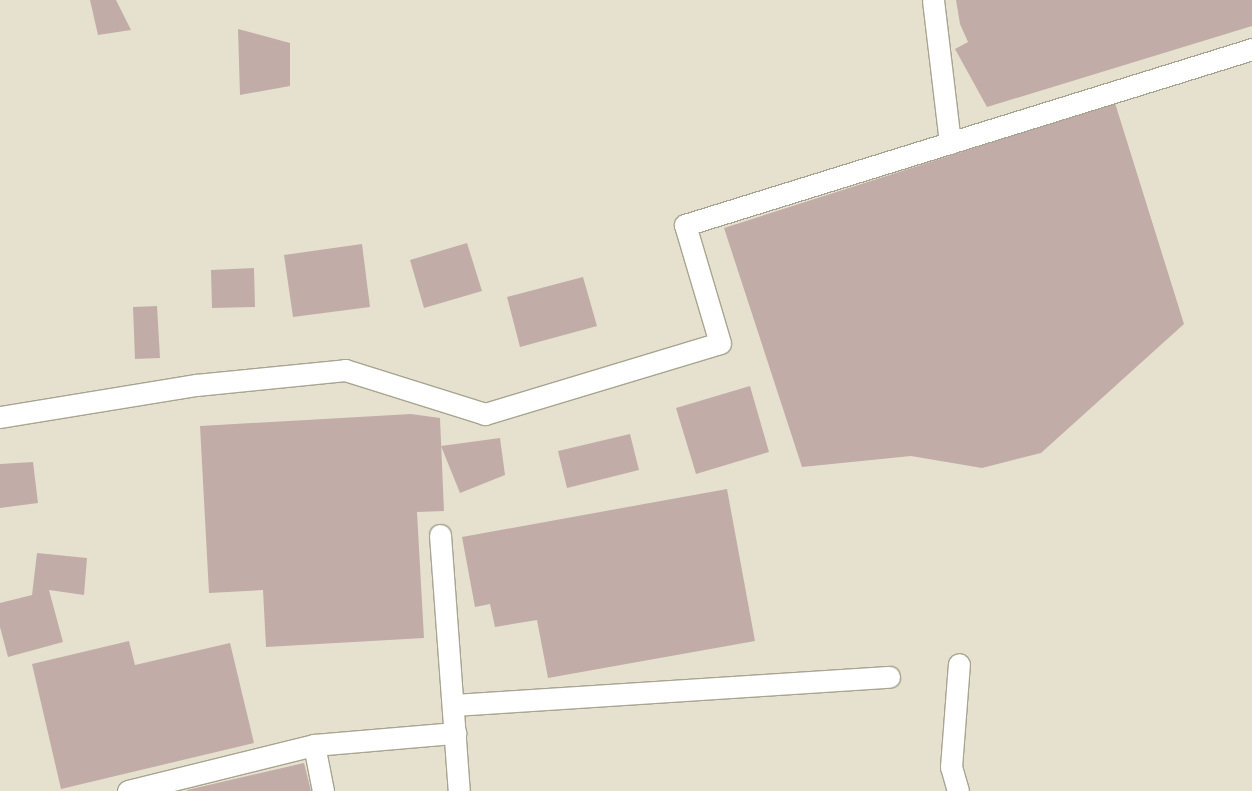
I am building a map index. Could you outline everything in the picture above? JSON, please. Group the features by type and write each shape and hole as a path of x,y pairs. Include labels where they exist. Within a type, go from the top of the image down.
{"lane":[{"path":"933,0 950,143"},
{"path":"0,417 196,386 345,370 485,414 720,343 685,225 1252,49"},
{"path":"440,535 459,791"},
{"path":"958,791 951,767 959,664"},
{"path":"453,705 889,677"},
{"path":"128,791 314,745 455,733"},
{"path":"314,745 323,791"}],"building":[{"path":"90,0 116,0 131,30 98,35"},
{"path":"956,0 1252,0 1252,26 987,107 955,49 968,42 960,24"},
{"path":"238,29 290,43 290,86 240,95"},
{"path":"1115,103 1184,324 1041,453 982,468 911,456 802,467 724,228"},
{"path":"467,243 482,291 424,308 410,260"},
{"path":"362,244 370,307 293,317 284,255"},
{"path":"254,268 255,307 212,308 211,270"},
{"path":"583,277 597,326 520,347 507,297"},
{"path":"157,306 160,358 135,359 133,307"},
{"path":"750,386 769,452 696,474 676,408"},
{"path":"411,414 440,418 444,511 417,512 424,638 266,647 263,590 209,593 200,426"},
{"path":"630,434 639,470 567,488 558,451"},
{"path":"500,438 505,475 460,493 441,446"},
{"path":"33,462 38,503 0,508 0,464"},
{"path":"727,489 755,641 548,678 537,620 495,627 490,604 475,607 462,537"},
{"path":"37,553 87,558 84,595 49,590 63,642 8,657 0,627 0,603 32,595"},
{"path":"129,641 135,665 230,643 254,743 61,789 32,664"},
{"path":"304,763 311,791 187,791 187,790"}]}
